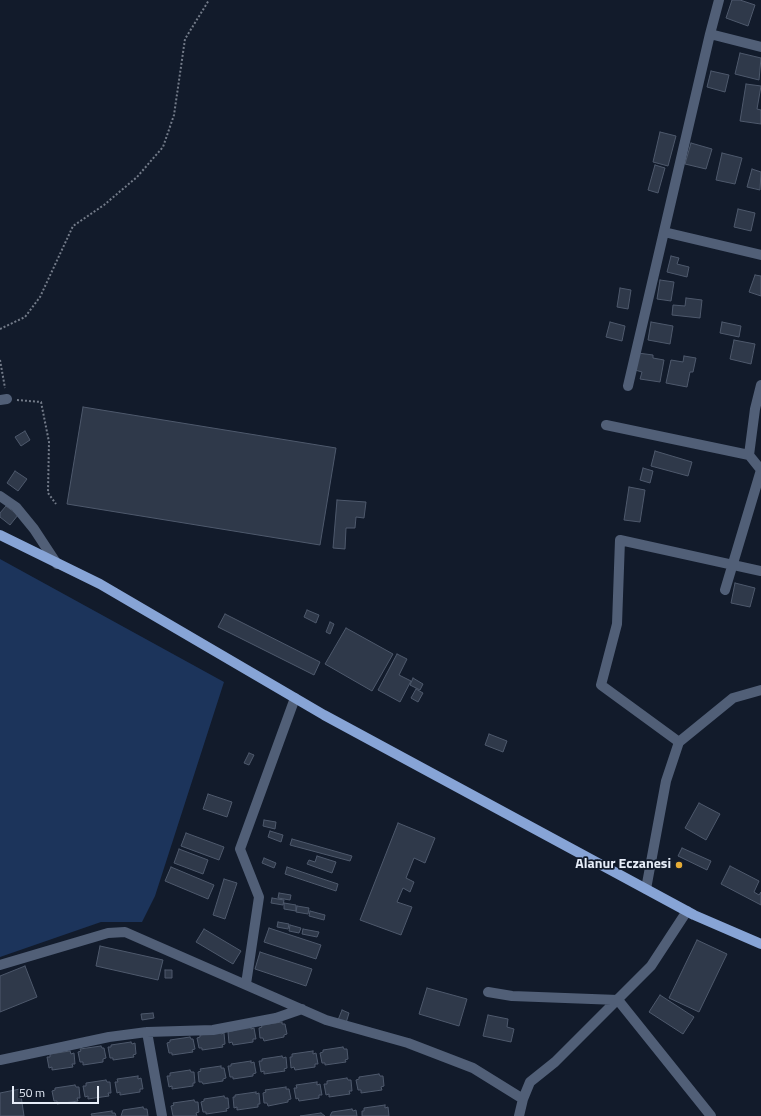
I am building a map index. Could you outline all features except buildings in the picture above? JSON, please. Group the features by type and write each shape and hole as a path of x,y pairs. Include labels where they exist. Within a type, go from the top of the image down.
{"main road":[{"path":"0,535 100,584 295,698 646,889 687,911 761,944"}],"street":[{"path":"628,386 719,0"},
{"path":"710,34 761,47"},
{"path":"664,232 761,255"},
{"path":"749,455 754,409 761,385"},
{"path":"606,425 749,455 761,470 725,590"},
{"path":"0,496 16,507 34,529 57,564"},
{"path":"679,742 601,685 617,624 620,540 761,572"},
{"path":"646,889 666,781 679,742 733,698 761,690"},
{"path":"246,984 258,897 240,849 295,698"},
{"path":"519,1116 523,1099 530,1082 554,1062 651,966 687,911"},
{"path":"0,965 108,933 125,932 326,1020 408,1043 473,1068 523,1099"},
{"path":"488,992 512,996 618,1000 712,1116"},
{"path":"0,1060 109,1037 147,1032 212,1030 276,1018 302,1009"},
{"path":"147,1032 162,1116"}],"path":[{"path":"0,329 25,317 40,297 73,226 104,205 137,177 163,146 174,115 185,39 209,0"},
{"path":"0,360 4,399 41,402 49,442 48,493 56,504"}],"shaded area":[{"path":"0,559 224,682 155,896 142,922 101,922 0,957"}],"place":[{"name":"Alanur Eczanesi","path":"679,865"}]}
